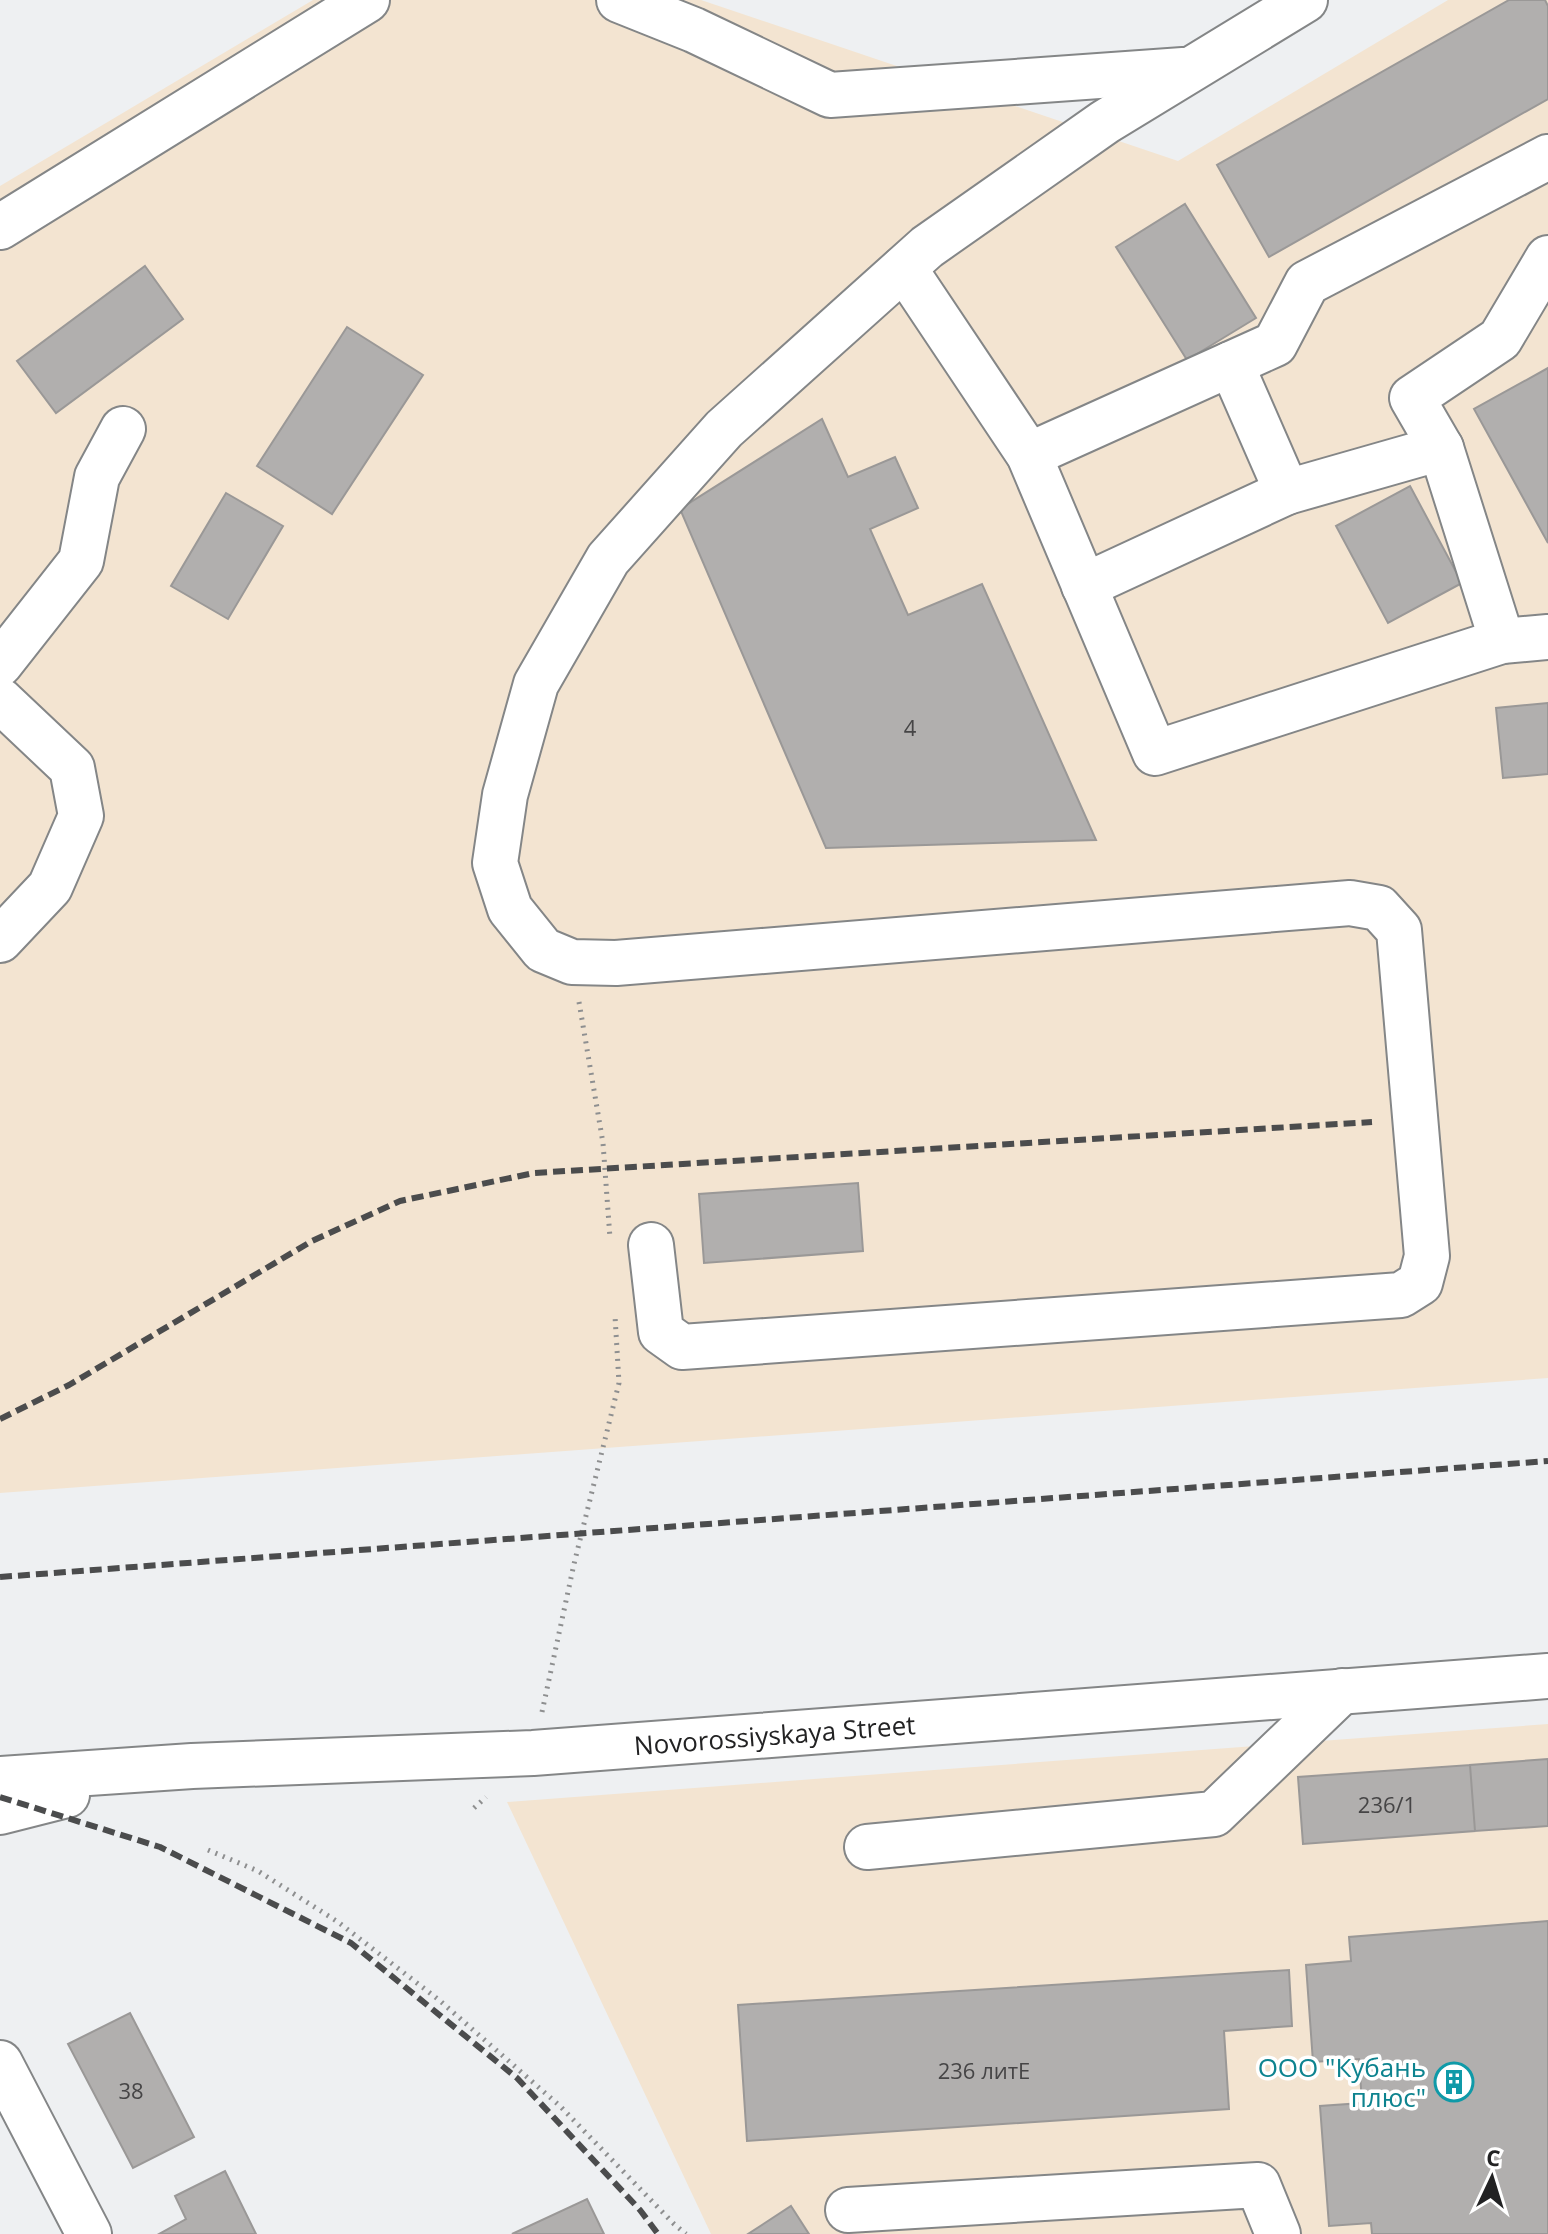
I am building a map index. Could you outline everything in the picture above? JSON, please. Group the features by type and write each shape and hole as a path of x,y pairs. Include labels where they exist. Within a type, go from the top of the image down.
{"street":[{"path":"0,227 367,0"},
{"path":"619,0 694,30 830,95 1190,70"},
{"path":"631,1246 661,1332 682,1347 1401,1295 1420,1283 1427,1256 1399,930 1379,908 1350,903 616,963 572,962 543,950 510,909 495,863 505,795 536,684 608,559 724,429 927,247 1105,122 1305,0"},
{"path":"1029,455 1275,344 1307,283 1548,157"},
{"path":"1502,641 1441,448 1412,398 1500,339 1548,258"},
{"path":"904,268 1029,455 1155,753 1502,641 1548,637"},
{"path":"1231,364 1287,492"},
{"path":"0,664 81,561 97,477 123,429"},
{"path":"1084,586 1287,492 1441,448"},
{"path":"0,700 72,768 81,816 50,887 0,940"},
{"name":"Novorossiyskaya Street","path":"0,1779 192,1766 533,1753 1548,1676"},
{"path":"867,1847 1214,1814 1342,1691"},
{"path":"0,1812 192,1766"},
{"path":"0,2063 89,2234"},
{"path":"848,2210 1258,2185 1278,2234"}],"path":[{"path":"572,962 603,1143 631,1246"},
{"path":"474,1808 533,1753 574,1564 619,1383 614,1307"},
{"path":"208,1850 258,1871 338,1922 439,2000 560,2106 686,2234"}],"shaded area":[{"path":"313,0 701,0 1178,161 1448,0 1548,0 1548,1378 0,1493 0,186"},
{"path":"1548,1724 1548,2234 711,2234 507,1802"}],"building":[{"path":"1509,0 1545,0 1548,6 1548,99 1269,257 1217,165"},
{"path":"1185,204 1256,318 1187,360 1116,247"},
{"path":"145,266 183,319 56,413 17,361"},
{"path":"347,327 423,375 332,514 257,466"},
{"path":"1548,368 1548,543 1474,409"},
{"path":"822,419 848,477 895,457 918,508 870,529 908,615 982,584 1096,840 826,848 680,509"},
{"path":"1410,486 1462,583 1388,623 1336,526"},
{"path":"226,493 283,526 228,619 171,586"},
{"path":"1548,703 1548,774 1503,778 1496,708"},
{"path":"858,1183 863,1251 704,1263 699,1194"},
{"path":"1548,1759 1548,1826 1475,1831 1470,1765"},
{"path":"1470,1765 1475,1831 1303,1844 1298,1777"},
{"name":"ООО \"Кубань плюс\"","path":"1548,1921 1548,2234 1372,2234 1371,2223 1329,2226 1320,2106 1362,2103 1359,2059 1313,2062 1306,1965 1351,1961 1349,1937"},
{"path":"1289,1970 1292,2026 1224,2031 1229,2109 747,2141 738,2005"},
{"path":"130,2013 194,2137 133,2168 68,2044"},
{"path":"225,2171 256,2234 159,2234 186,2219 175,2196"},
{"path":"587,2199 604,2234 512,2234"},
{"path":"791,2206 809,2234 748,2234"}],"railway":[{"path":"0,1419 69,1385 312,1241 400,1201 534,1173 1372,1122"},
{"path":"0,1577 1548,1461"},
{"path":"0,1797 160,1847 351,1943 517,2078 640,2210 658,2234"}],"place":[{"name":"ООО \"Кубань плюс\"","path":"1454,2082"}]}
